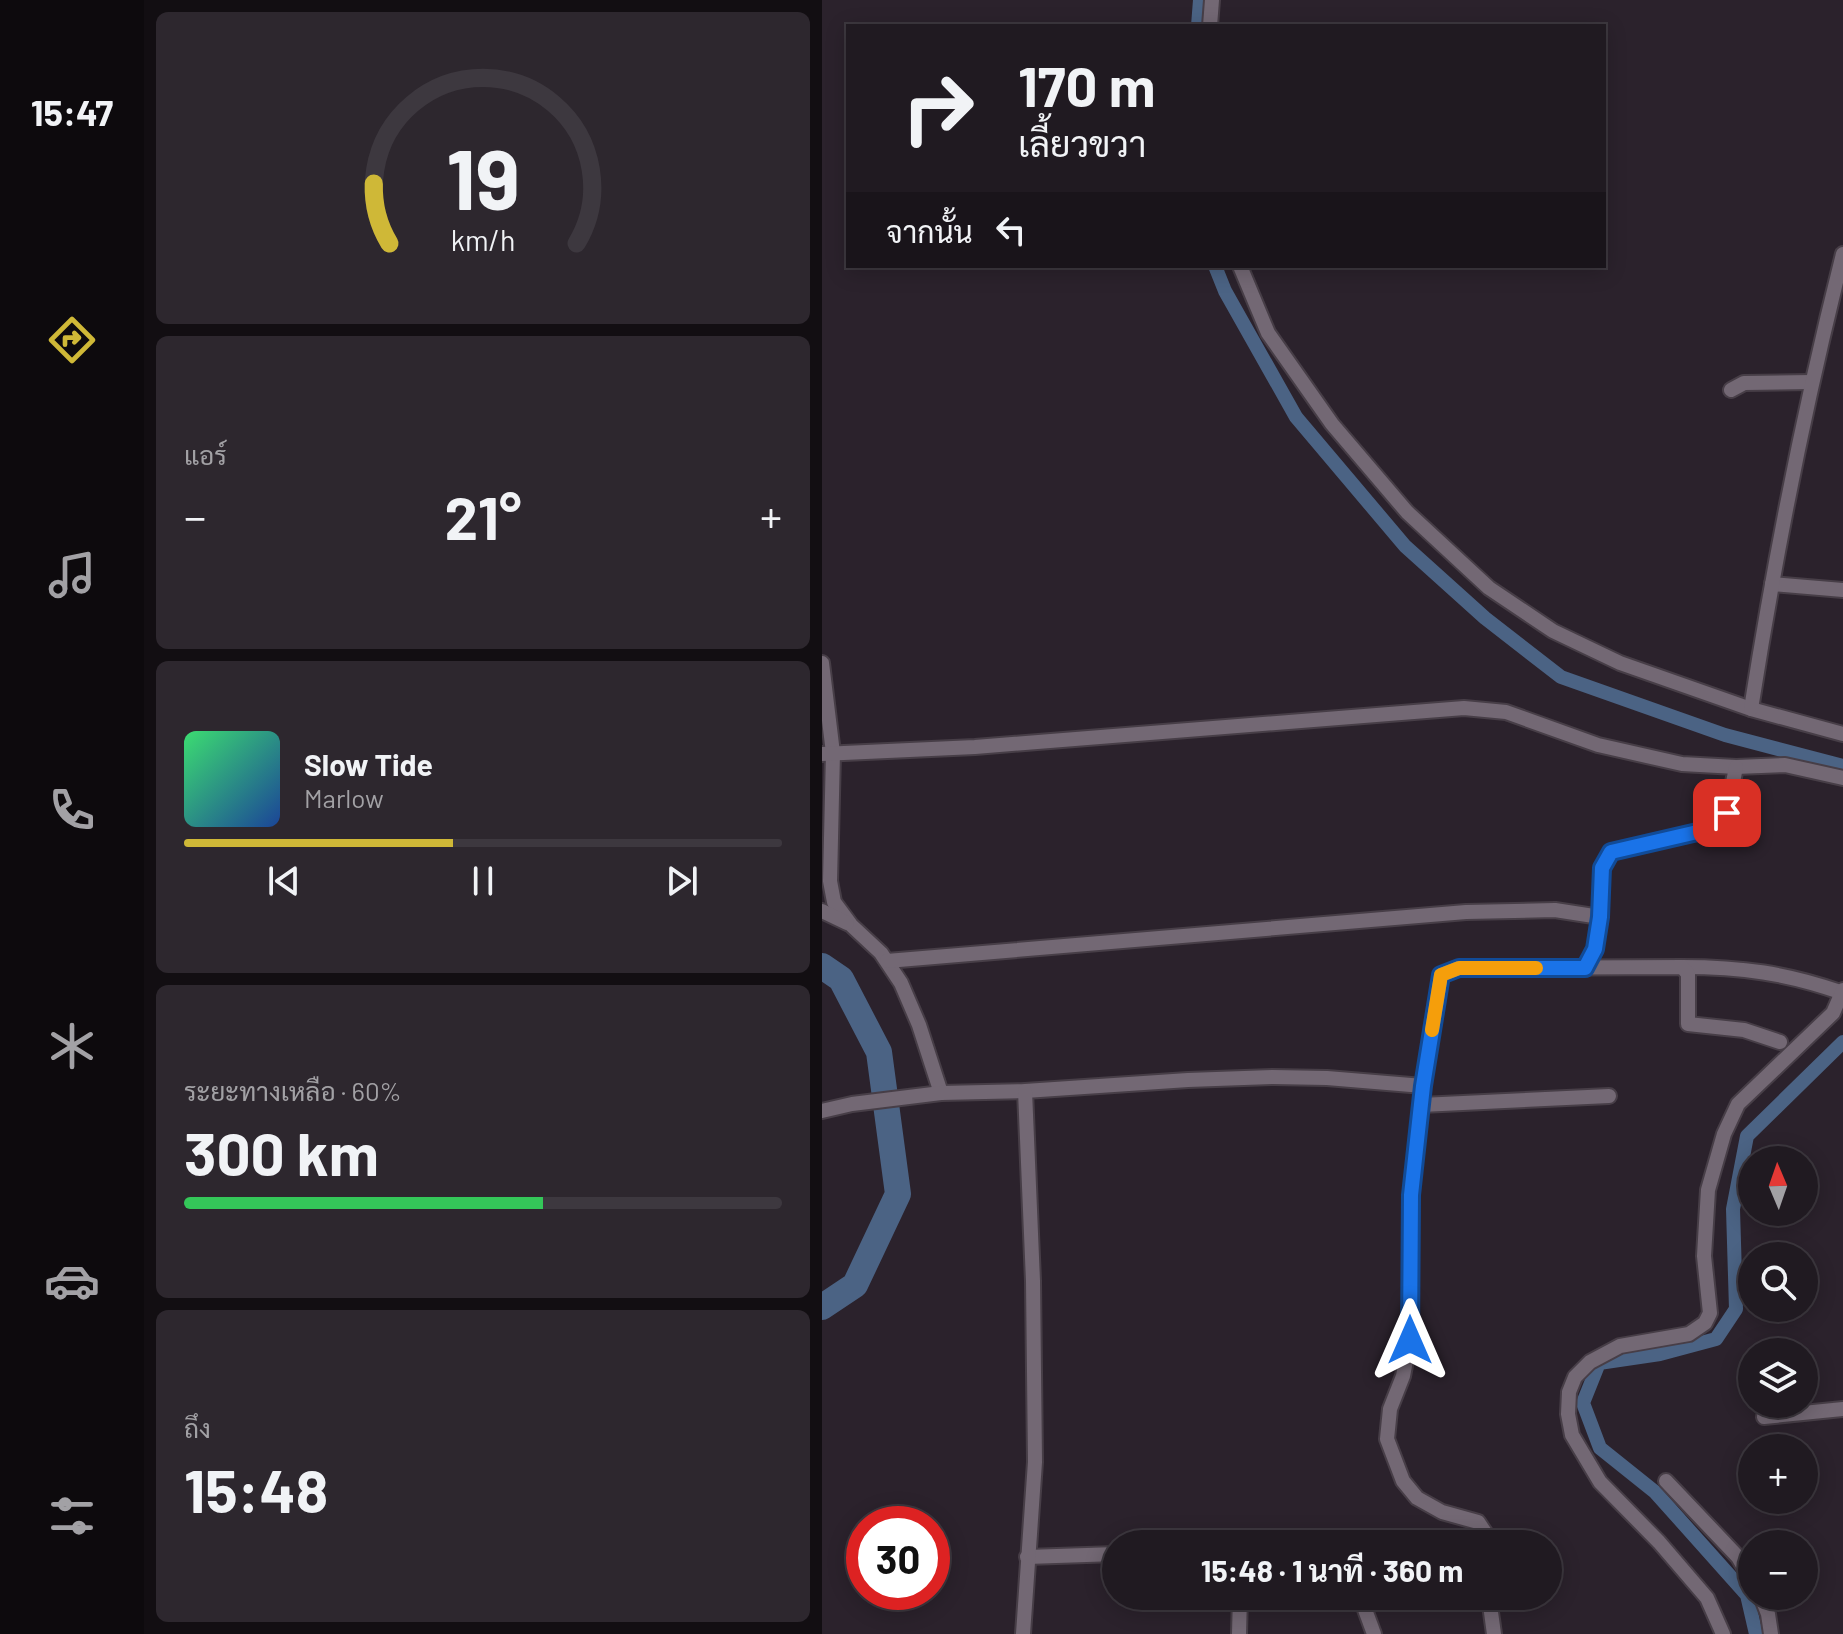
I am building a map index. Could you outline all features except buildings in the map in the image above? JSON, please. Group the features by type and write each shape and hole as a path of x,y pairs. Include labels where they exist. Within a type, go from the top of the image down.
{"street":[{"path":"1210,24 1212,0"},
{"path":"1751,709 1811,382 1843,254"},
{"path":"1241,268 1268,333 1332,424 1407,512 1489,588 1553,631 1620,663 1751,709 1843,734"},
{"path":"1731,390 1744,383 1811,382"},
{"path":"1772,584 1843,590"},
{"path":"822,663 830,881 834,902 851,925 887,961 901,983 919,1025 941,1093"},
{"path":"827,754 1176,733 1464,708 1506,712 1598,745 1682,764 1736,767 1785,765 1843,778"},
{"path":"1585,968 1595,949 1602,868 1611,852 1719,827 1727,813 1736,767"},
{"path":"887,961 1466,912 1555,910 1600,917"},
{"path":"822,911 851,925"},
{"path":"1682,967 1688,974 1688,1024 1744,1030 1780,1042"},
{"path":"1483,1530 1478,1522 1442,1512 1417,1498 1403,1481 1387,1439 1390,1409 1403,1376 1410,1340 1411,1195 1423,1086 1441,975 1459,968 1735,967 1807,980 1843,991 1833,1013 1738,1104 1724,1134 1708,1190 1704,1256 1710,1313 1705,1323 1689,1334 1620,1346 1610,1351 1590,1362 1575,1377 1569,1392 1568,1414 1572,1435 1600,1482 1659,1542 1707,1598 1723,1634"},
{"path":"822,1111 852,1104 941,1093 1273,1077 1423,1086"},
{"path":"1023,1634 1035,1462 1033,1281 1025,1091"},
{"path":"1421,1105 1609,1096"},
{"path":"1818,1412 1843,1409"},
{"path":"1666,1481 1738,1557"},
{"path":"1027,1557 1102,1554"},
{"path":"1239,1634 1240,1610"},
{"path":"1365,1610 1374,1634"},
{"path":"1491,1610 1494,1634"},
{"path":"1766,1610 1771,1634"}],"waterway":[{"path":"1198,24 1200,0"},
{"path":"1216,268 1225,291 1296,417 1405,546 1485,618 1561,677 1725,735 1843,766"},
{"path":"822,966 841,979 879,1052 898,1194 855,1285 822,1307"},
{"path":"1756,1634 1747,1595 1655,1492 1600,1448 1583,1403 1599,1363 1660,1354 1716,1339 1736,1309 1733,1209 1747,1136 1843,1042"}],"slow traffic":[{"path":"1432,1030 1441,975 1459,968 1536,968"}],"route":[{"path":"1410,1340 1411,1195 1423,1086 1441,975 1459,968 1585,968 1595,949 1602,868 1611,852 1719,827 1727,813"}]}
